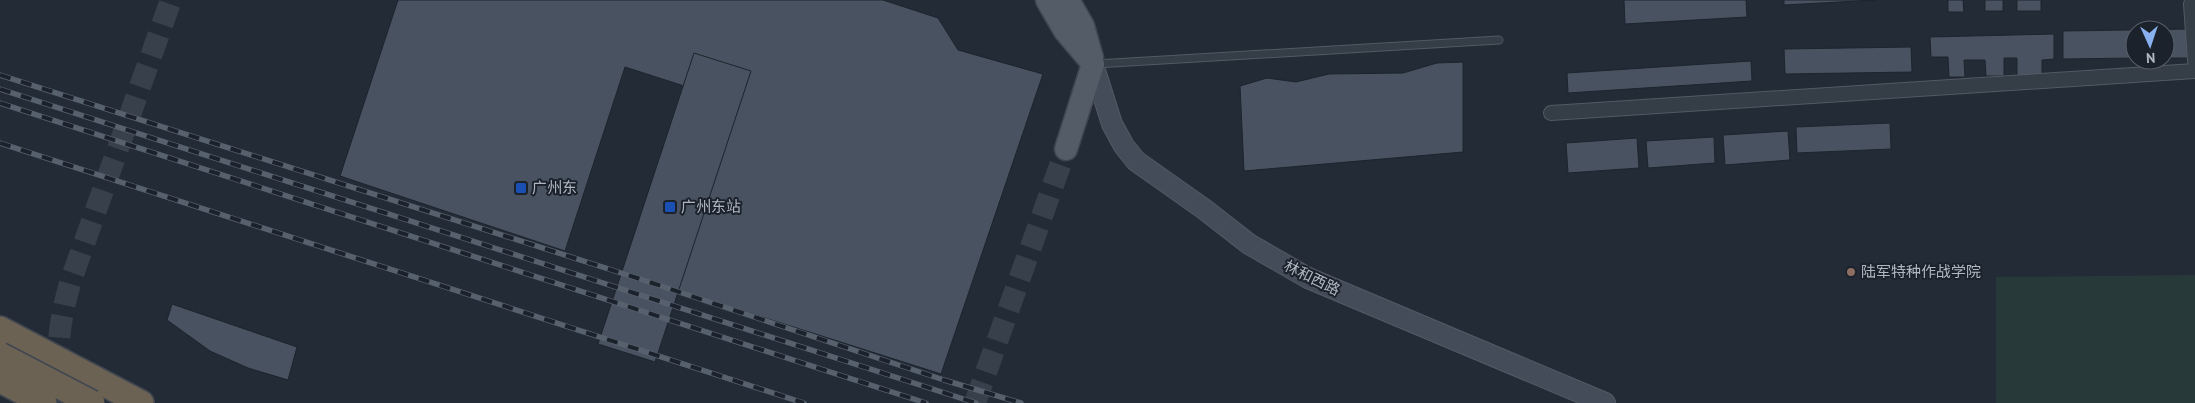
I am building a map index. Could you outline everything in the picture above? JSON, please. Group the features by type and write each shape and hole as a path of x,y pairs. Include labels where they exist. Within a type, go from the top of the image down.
{"highway":[{"path":"0,329 141,403"},
{"path":"15,403 7,394 0,377 4,365 22,342"},
{"path":"0,354 92,403"},
{"path":"0,380 44,403"}],"main road":[{"name":"林和西路","path":"1047,0 1065,31 1094,64"},
{"name":"林和西路","path":"1068,0 1083,26 1112,124 1124,146 1136,161 1204,209 1249,244 1308,278 1605,403"},
{"path":"1066,149 1094,64"}],"street":[{"path":"2195,4 2191,4 2195,61"},
{"path":"1551,113 2195,71"}],"lane":[{"path":"1094,64 1499,40"}],"shaded area":[{"path":"2195,275 2195,403 1996,403 1996,277"}],"building":[{"name":"广州东站","path":"398,0 883,0 938,18 958,50 1043,74 941,374 649,281 709,94 625,67 565,251 340,176"},
{"path":"1624,0 1746,0 1747,17 1625,24"},
{"path":"1784,0 1876,0 1784,5"},
{"path":"1948,0 1963,0 1964,12 1948,12"},
{"path":"1985,0 2003,0 2003,11 1985,11"},
{"path":"2017,0 2041,0 2041,11 2017,11"},
{"path":"2175,29 2190,29 2191,58 2175,58"},
{"path":"2125,30 2125,58 2063,59 2063,31"},
{"path":"2054,34 2054,59 2042,60 2042,75 2017,76 2017,58 2004,58 2004,76 1986,76 1985,60 1964,60 1965,77 1949,77 1948,57 1931,57 1930,37"},
{"path":"1911,47 1912,72 1785,74 1784,49"},
{"name":"广州东站","path":"694,53 751,71 655,362 598,344"},
{"path":"1751,61 1752,81 1568,93 1567,73"},
{"path":"1463,62 1463,152 1244,171 1240,86 1267,78 1296,82 1329,74 1403,73 1437,63"},
{"path":"1890,123 1891,149 1797,153 1796,127"},
{"path":"1788,131 1790,160 1725,165 1723,135"},
{"path":"1714,137 1715,163 1648,168 1646,141"},
{"path":"1637,138 1639,168 1568,173 1566,143"},
{"path":"172,304 297,347 288,380 248,368 210,351 167,320"}],"tunnel":[{"path":"65,403 59,371 59,341 60,327 71,280 171,0"},
{"path":"975,403 1066,149"}],"railway":[{"path":"0,75 640,279 944,380 1021,403"},
{"path":"0,89 976,403"},
{"path":"0,103 926,403"},
{"path":"0,143 804,403"}],"place":[{"name":"广州东","path":"521,188"},
{"name":"广州东站","path":"670,207"},
{"name":"陆军特种作战学院","path":"1851,272"}]}
